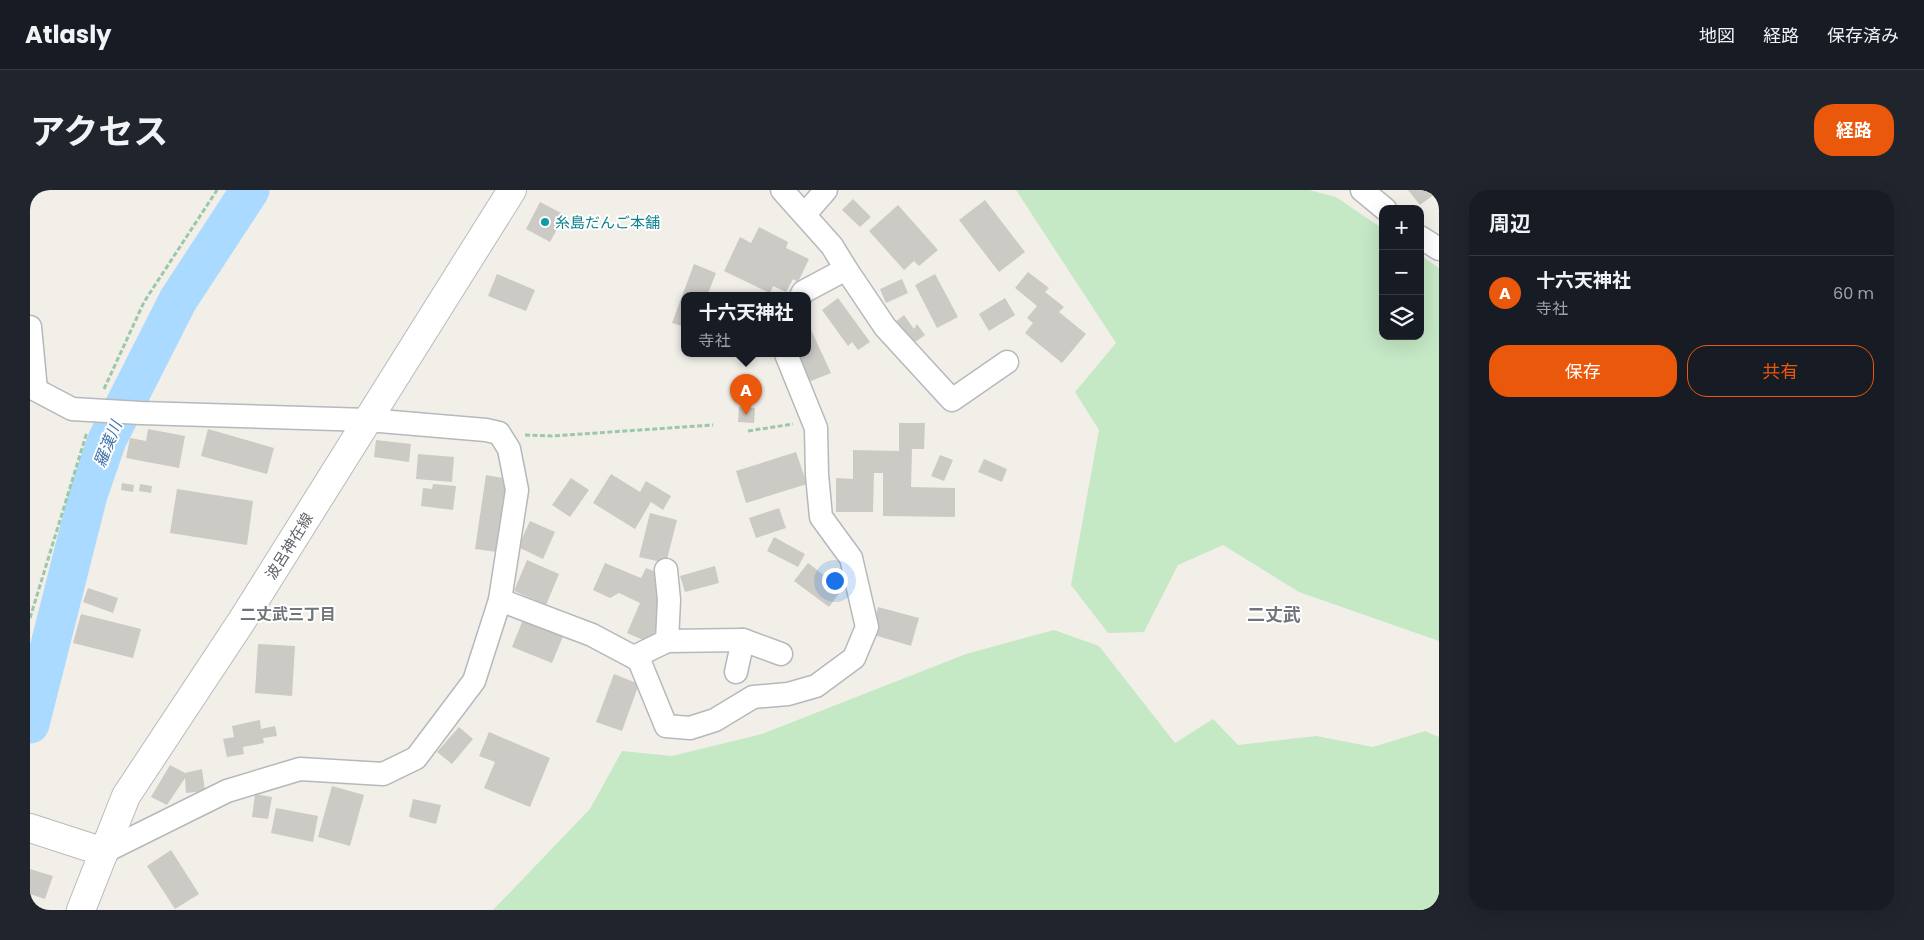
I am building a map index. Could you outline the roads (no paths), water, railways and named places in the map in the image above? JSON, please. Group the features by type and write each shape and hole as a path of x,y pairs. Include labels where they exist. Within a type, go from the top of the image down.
{"main road":[{"name":"波呂神在線","path":"80,910 126,796 243,619 512,190"},
{"path":"30,828 104,852"}],"street":[{"path":"782,190 832,246 885,326 952,400 1007,362"},
{"path":"805,214 826,190"},
{"path":"1362,190 1380,205"},
{"path":"1424,240 1439,249"},
{"path":"803,292 846,269"},
{"path":"30,327 36,390 72,409 368,420 500,434 509,449 517,490 500,600 474,681 416,758 383,774 300,769 227,791 104,852"},
{"path":"500,600 592,636 639,660 666,726 690,728 715,720 753,697 788,694 816,686 854,658 866,627 851,558 821,517 817,475 816,428 787,357"},
{"path":"666,570 669,600 667,640"},
{"path":"634,657 667,640 743,640 781,654"},
{"path":"736,672 743,640"}],"waterway":[{"name":"羅漢川","path":"30,724 88,495 107,440 178,300 250,190"}],"place":[{"name":"糸島だんご本舗","path":"545,222"},
{"name":"十六天神社","path":"746,415"}],"district":[{"name":"二丈武三丁目","path":"288,614"},
{"name":"二丈武","path":"1274,614"}]}
